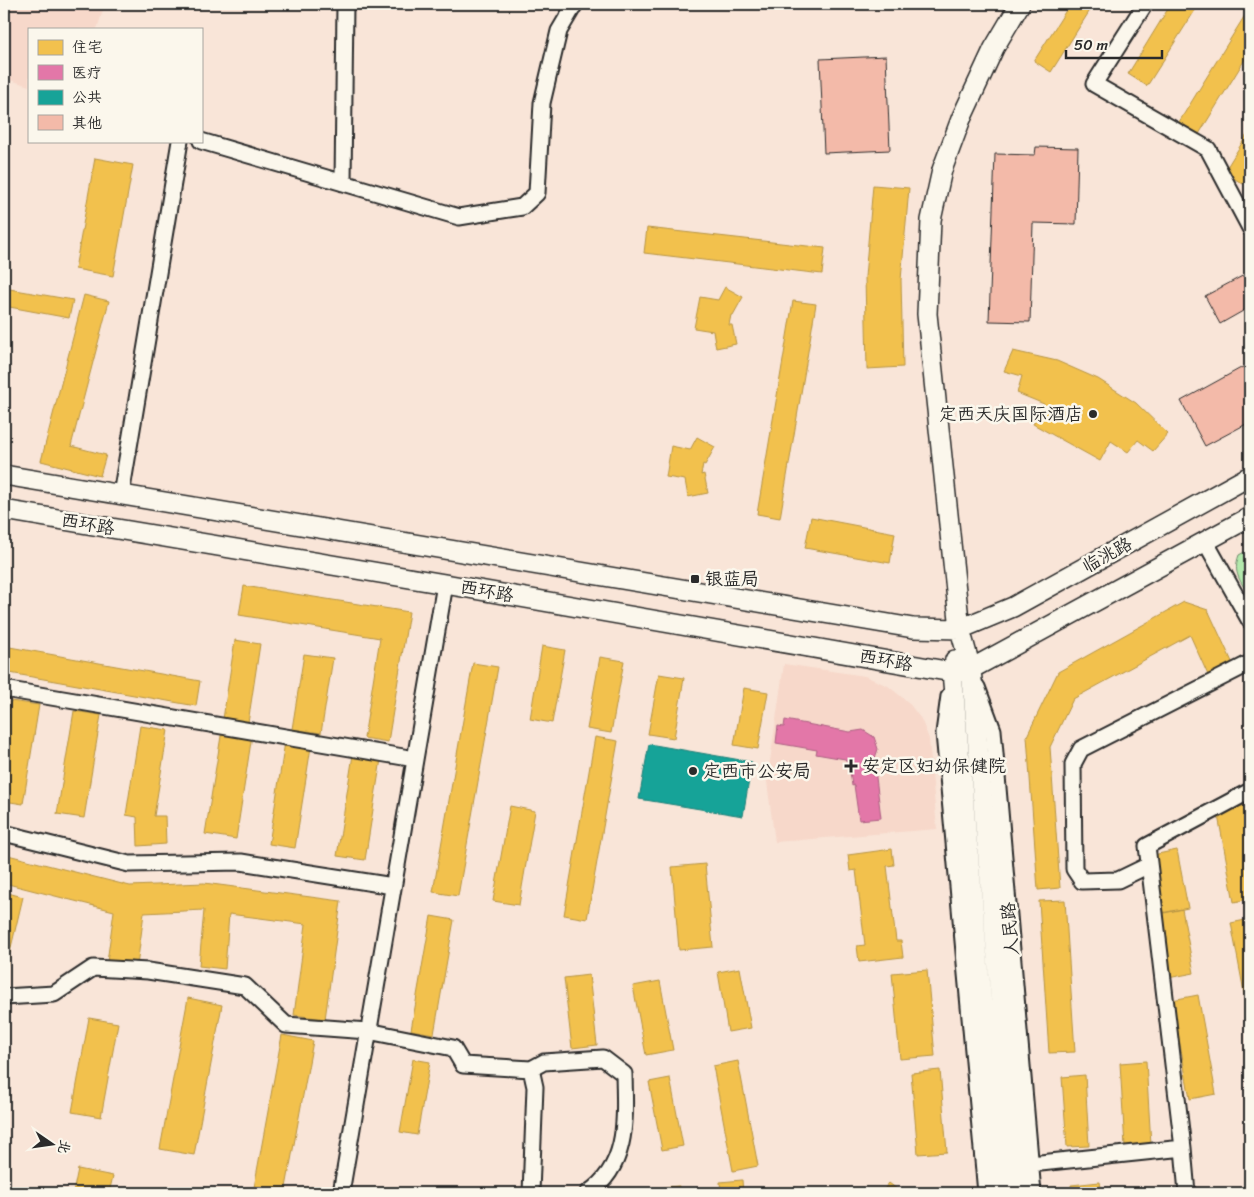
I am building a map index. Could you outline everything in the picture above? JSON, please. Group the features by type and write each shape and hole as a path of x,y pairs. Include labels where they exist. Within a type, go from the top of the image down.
{"main road":[{"name":"人民路","path":"1000,1193 960,629 927,314 931,220 942,170 961,120 994,48 1020,4"},
{"name":"西环路","path":"4,475 913,628 960,629"},
{"name":"临洮路","path":"960,629 1014,607 1250,476"},
{"name":"西环路","path":"4,510 962,670"},
{"name":"临洮路","path":"962,670 1250,517"},
{"name":"人民路","path":"962,670 1018,1193"}],"street":[{"path":"343,183 344,4"},
{"path":"202,141 459,217 522,207 537,193 542,102 559,31 575,4"},
{"path":"1146,4 1094,84 1208,149 1250,228"},
{"path":"121,494 180,142"},
{"path":"1205,541 1250,621"},
{"path":"341,1193 445,584"},
{"path":"1149,865 1118,880 1082,880 1074,869 1073,764 1081,749 1250,663"},
{"name":"人民路","path":"962,670 993,730 1034,1193"},
{"name":"人民路","path":"962,670 944,733 986,1193"},
{"path":"4,689 415,759"},
{"path":"1186,1193 1183,1148 1147,846 1250,791"},
{"path":"4,833 129,864 241,862 393,886"},
{"path":"4,996 54,994 94,968 148,970 245,986 286,1025 368,1031 452,1048 463,1065 531,1069 544,1062 603,1058 624,1074 625,1126 617,1160 597,1187 588,1193"},
{"path":"531,1069 535,1087 531,1193"},
{"path":"1031,1164 1183,1148"}],"shaded area":[{"path":"4,4 105,4 97,28 28,28 28,86 4,78"},
{"name":"安定区妇幼保健院","path":"784,664 865,676 888,686 908,702 921,719 929,739 937,829 775,842 767,782"}],"green space":[{"path":"1250,549 1250,597 1238,577 1236,567 1239,555"}],"building: 住宅":[{"path":"1070,4 1094,4 1051,72 1034,61"},
{"path":"1171,4 1199,4 1147,86 1128,74"},
{"path":"1247,12 1250,14 1250,51 1199,134 1179,122"},
{"path":"1250,130 1250,171 1243,184 1224,172"},
{"path":"95,158 133,165 113,276 75,269"},
{"path":"873,185 909,188 901,280 903,367 867,369 865,277"},
{"path":"647,228 825,248 822,274 644,253"},
{"path":"725,287 743,297 733,315 731,315 729,325 732,325 736,344 716,348 713,331 694,328 700,297 718,300"},
{"path":"4,288 73,300 69,318 4,306"},
{"path":"84,295 109,301 71,446 106,455 100,476 41,461"},
{"path":"793,301 816,304 780,518 757,514"},
{"name":"定西天庆国际酒店","path":"1013,351 1057,361 1098,379 1136,403 1168,434 1153,451 1138,440 1128,452 1111,441 1100,461 1033,424 1044,404 1017,393 1022,376 1004,371"},
{"path":"697,437 715,447 705,465 703,464 701,475 704,474 708,493 688,497 685,480 666,477 671,446 690,450"},
{"path":"811,517 895,533 890,563 805,548"},
{"path":"244,586 409,612 388,742 364,738 380,638 239,615"},
{"path":"1184,602 1208,610 1233,664 1208,675 1190,635 1073,699 1050,747 1060,888 1038,890 1027,736 1058,672"},
{"path":"235,640 260,644 248,723 223,719"},
{"path":"4,646 200,681 196,706 4,672"},
{"path":"542,646 565,650 552,723 530,719"},
{"path":"304,654 333,658 321,733 292,729"},
{"path":"600,657 624,661 611,733 587,729"},
{"path":"473,663 498,667 458,896 433,892"},
{"path":"659,674 684,678 674,738 648,734"},
{"path":"744,688 768,692 758,749 734,745"},
{"path":"10,701 39,705 23,804 4,801 4,742"},
{"path":"74,711 101,715 84,818 57,814"},
{"path":"140,726 168,730 154,816 165,816 166,844 138,846 137,817 126,815"},
{"path":"222,730 252,735 236,839 205,834"},
{"path":"595,737 618,741 587,919 564,915"},
{"path":"285,742 311,747 295,848 269,844"},
{"path":"353,755 381,759 365,860 337,856"},
{"path":"1247,805 1250,824 1250,899 1234,902 1217,810"},
{"path":"510,806 535,811 519,905 493,901"},
{"path":"892,849 894,865 887,866 896,941 901,941 903,957 859,962 857,946 865,945 856,870 850,871 848,855"},
{"path":"1177,850 1188,908 1164,913 1153,855"},
{"path":"4,854 130,886 204,883 341,901 325,1019 294,1015 306,924 229,914 225,969 199,966 204,910 144,913 137,966 107,962 114,911 4,883"},
{"path":"705,864 713,947 679,950 672,867"},
{"path":"4,892 23,897 4,977"},
{"path":"1065,900 1075,1052 1049,1053 1039,901"},
{"path":"1182,909 1194,973 1168,978 1156,914"},
{"path":"431,916 454,920 434,1034 411,1030"},
{"path":"1250,919 1250,1024 1231,923"},
{"path":"740,968 751,1028 728,1032 718,972"},
{"path":"927,970 935,1056 900,1059 892,973"},
{"path":"589,975 597,1045 572,1048 564,978"},
{"path":"660,981 673,1050 646,1055 633,986"},
{"path":"1198,995 1216,1094 1190,1099 1172,1000"},
{"path":"188,998 222,1005 194,1155 160,1149"},
{"path":"89,1018 118,1023 101,1117 72,1112"},
{"path":"282,1035 313,1041 285,1193 253,1193"},
{"path":"413,1059 430,1062 417,1135 400,1132"},
{"path":"738,1061 758,1166 733,1171 713,1066"},
{"path":"1146,1061 1151,1145 1125,1147 1120,1063"},
{"path":"940,1070 947,1152 918,1154 911,1073"},
{"path":"1085,1075 1089,1146 1067,1147 1062,1077"},
{"path":"670,1078 683,1146 662,1150 649,1082"},
{"path":"78,1169 113,1176 109,1193 73,1193"},
{"path":"742,1180 743,1193 721,1193 720,1182"},
{"path":"1100,1182 1102,1193 1072,1193 1071,1185"},
{"path":"889,1183 902,1193 881,1193"},
{"path":"679,1186 679,1193 657,1193 656,1188"},
{"path":"181,1190 201,1193 180,1193"}],"building: 医疗":[{"path":"785,720 850,732 863,730 874,737 878,749 874,761 881,818 859,820 854,785 852,786 849,764 845,759 816,754 817,750 776,743 778,726 784,727"}],"building: 公共":[{"path":"649,744 752,762 743,816 639,799"}],"building: 其他":[{"path":"886,56 890,150 824,153 820,59"},
{"path":"1036,147 1078,148 1076,224 1033,223 1030,322 989,321 995,154 1035,155"},
{"path":"1248,273 1250,277 1250,307 1220,324 1205,296"},
{"path":"1250,363 1250,422 1205,446 1181,401"}],"place":[{"name":"定西天庆国际酒店","path":"1093,414"},
{"name":"银蓝局","path":"695,579"},
{"name":"安定区妇幼保健院","path":"851,766"},
{"name":"定西市公安局","path":"693,771"}]}
